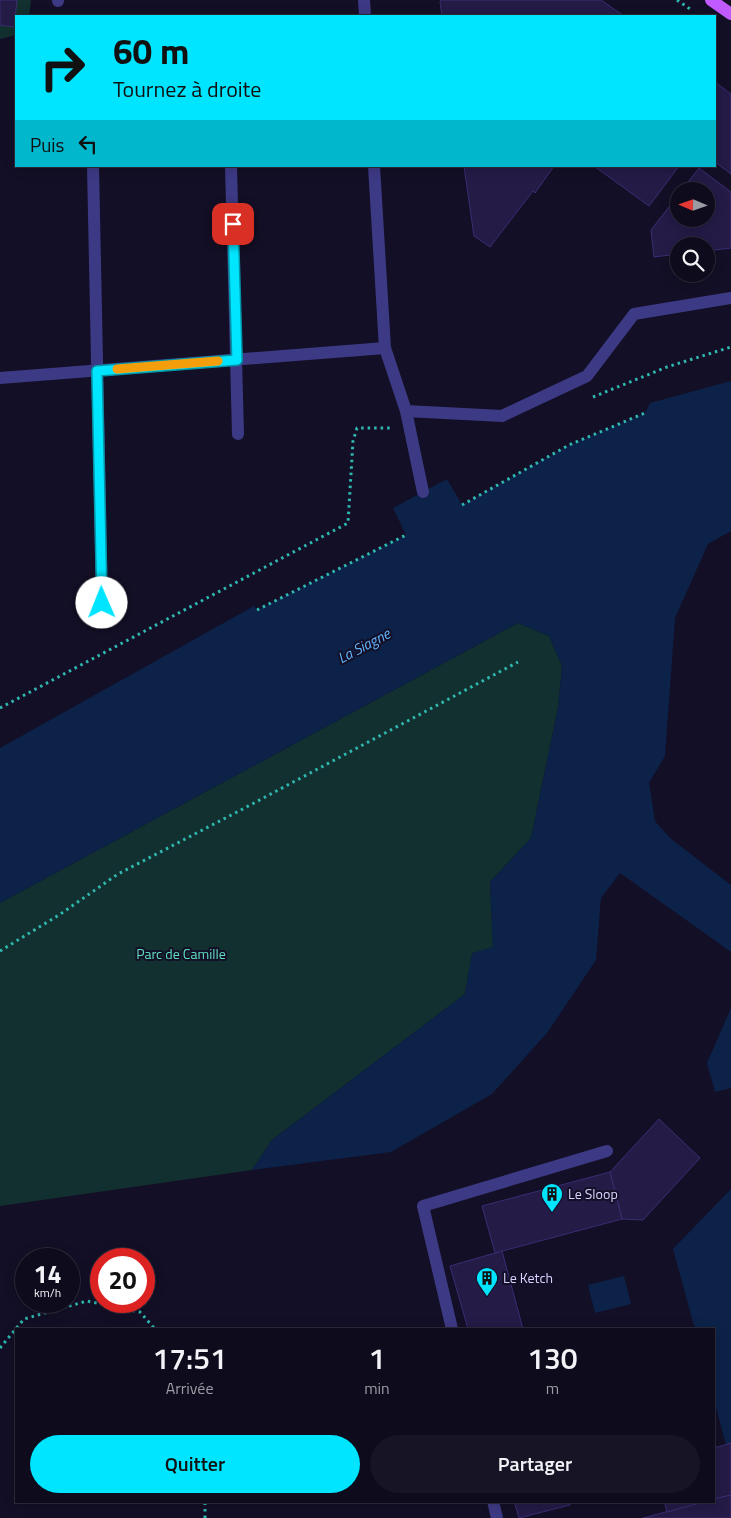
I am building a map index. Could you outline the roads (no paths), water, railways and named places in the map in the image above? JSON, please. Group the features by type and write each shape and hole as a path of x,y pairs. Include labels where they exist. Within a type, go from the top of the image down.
{"main road":[{"path":"711,0 731,14"}],"street":[{"path":"364,0 364,15"},
{"path":"93,167 102,603"},
{"path":"231,167 238,434"},
{"path":"374,167 385,348 406,412 423,492"},
{"path":"406,412 502,416 586,376 634,314 731,298"},
{"path":"0,378 385,348"},
{"path":"452,1328 423,1206 607,1151"},
{"path":"493,1503 497,1518"}],"water":[{"name":"La Siagne","path":"731,381 731,531 708,544 675,618 665,756 649,783 655,821 670,838 731,885 731,952 620,873 601,898 596,960 547,1033 492,1094 391,1152 252,1170 272,1140 465,994 472,953 493,947 490,882 531,838 558,708 562,666 549,636 518,623 0,903 0,748 254,606 257,610 406,535 393,508 447,479 462,505 569,445 645,413 650,403"},
{"path":"731,1008 731,1088 715,1092 707,1063"},
{"path":"731,1189 731,1443 726,1445 715,1404 715,1328 695,1328 673,1249"},
{"path":"624,1276 631,1304 595,1313 588,1285"}],"place":[{"name":"Le Sloop","path":"552,1213"},
{"name":"Le Ketch","path":"487,1297"}],"park label":[{"name":"Parc de Camille","path":"181,954"}]}
